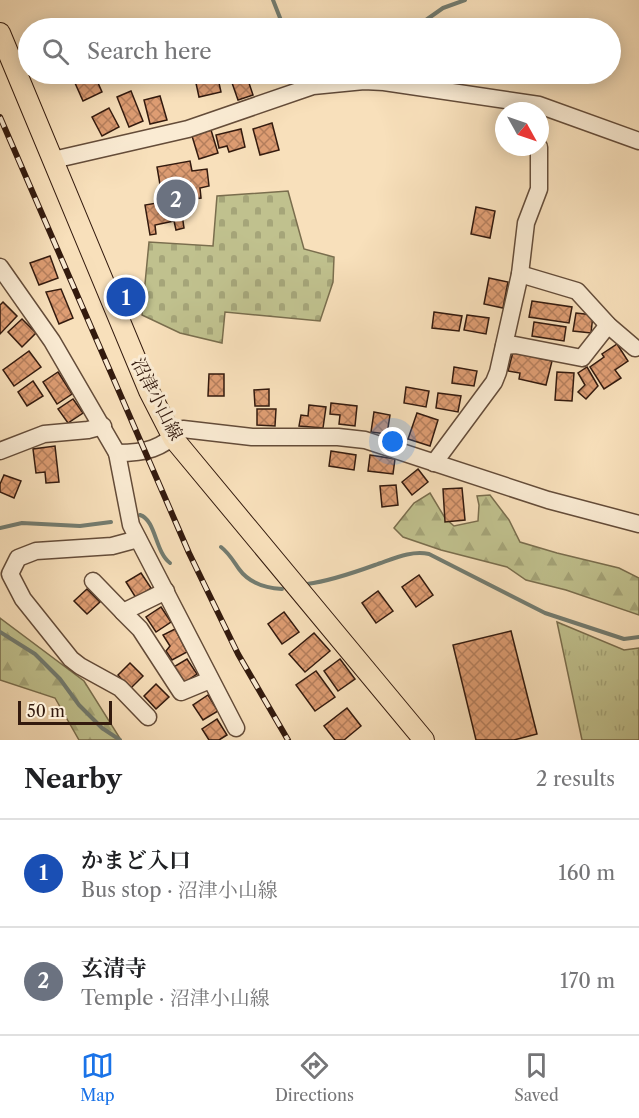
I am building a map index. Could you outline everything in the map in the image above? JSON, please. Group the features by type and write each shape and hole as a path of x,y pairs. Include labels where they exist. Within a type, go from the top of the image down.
{"main road":[{"name":"沼津小山線","path":"0,33 18,75"},
{"name":"沼津小山線","path":"22,84 149,391 173,438 424,740"}],"street":[{"path":"54,160 188,129 313,86 333,84"},
{"path":"396,84 502,102"},
{"path":"549,112 639,141"},
{"path":"434,463 494,382 520,274 526,223 538,189 539,156"},
{"path":"0,267 52,341 117,453 131,525 236,728"},
{"path":"520,274 577,291 609,325 635,348"},
{"path":"504,346 515,345 582,358 609,325"},
{"path":"0,451 44,434 88,430 103,426"},
{"path":"117,453 136,453 162,446 183,429 252,437 339,437 365,441 548,500 639,524"},
{"path":"138,539 112,546 36,550 18,558 10,574 23,599 71,659 120,688 148,717"},
{"path":"93,581 140,629 181,692 210,680"},
{"path":"123,612 166,591"}],"green space":[{"path":"288,191 304,249 334,257 333,282 320,321 225,312 222,343 180,333 142,315 149,242 213,246 217,196"},
{"path":"430,493 445,518 454,526 478,521 477,496 490,495 509,520 520,542 619,568 639,578 639,615 566,590 526,580 507,567 441,550 403,537 394,528 414,503"},
{"path":"0,618 84,681 121,740 79,740 55,698 0,680"},
{"path":"557,622 624,650 639,648 639,740 582,740"}],"building":[{"path":"75,84 98,84 102,92 83,101"},
{"path":"196,84 219,84 221,92 199,97"},
{"path":"232,84 249,84 253,95 238,100"},
{"path":"131,91 143,121 129,127 117,97"},
{"path":"160,96 167,120 150,124 144,100"},
{"path":"109,108 119,127 102,136 92,117"},
{"path":"272,123 279,150 260,155 253,129"},
{"path":"241,129 245,147 229,152 227,146 219,148 216,135"},
{"path":"211,130 218,153 199,159 192,136"},
{"path":"190,161 192,171 207,169 209,186 200,188 201,198 180,201 184,228 176,230 174,221 155,225 156,234 150,235 145,205 163,202 157,167"},
{"path":"476,207 495,211 490,238 471,234"},
{"path":"50,256 58,278 39,285 30,263"},
{"path":"489,278 508,282 503,308 484,304"},
{"path":"61,289 73,318 59,324 46,292"},
{"path":"532,301 572,307 569,323 529,317"},
{"path":"3,302 17,316 0,334 0,305"},
{"path":"434,312 462,316 459,331 432,328"},
{"path":"576,313 593,315 591,333 573,331"},
{"path":"467,315 489,318 486,334 464,330"},
{"path":"22,319 36,333 22,347 8,332"},
{"path":"534,322 566,327 564,341 532,336"},
{"path":"617,344 628,361 615,370 621,378 604,389 590,367 604,357 602,354"},
{"path":"29,351 41,367 14,386 3,370"},
{"path":"513,352 552,361 546,385 519,379 520,373 508,371"},
{"path":"454,367 477,371 474,386 452,383"},
{"path":"587,367 598,386 586,399 578,392 585,385 578,373"},
{"path":"58,372 72,394 57,404 43,382"},
{"path":"557,372 574,373 572,401 555,400"},
{"path":"209,374 224,374 224,396 208,396"},
{"path":"33,381 43,396 27,406 18,392"},
{"path":"406,387 429,391 426,407 404,403"},
{"path":"269,389 269,406 255,406 254,390"},
{"path":"438,393 461,396 458,412 436,408"},
{"path":"73,399 83,413 68,423 58,409"},
{"path":"331,403 357,406 355,426 339,424 340,415 330,414"},
{"path":"309,405 326,407 323,428 299,426 301,415 308,416"},
{"path":"257,409 276,409 275,426 257,425"},
{"path":"374,412 390,415 387,434 371,432"},
{"path":"417,413 438,420 430,446 408,439"},
{"path":"55,446 59,482 46,483 45,472 36,473 33,449"},
{"path":"331,451 356,455 354,470 329,466"},
{"path":"370,455 395,459 393,474 368,471"},
{"path":"418,469 428,482 412,495 402,482"},
{"path":"4,475 21,481 14,498 0,492 0,484"},
{"path":"396,485 398,505 382,507 380,486"},
{"path":"462,488 465,520 445,522 443,489"},
{"path":"141,573 151,588 136,598 126,582"},
{"path":"419,575 433,595 416,607 402,587"},
{"path":"87,589 100,602 87,614 74,601"},
{"path":"378,591 393,611 376,623 362,603"},
{"path":"161,607 171,622 156,632 146,617"},
{"path":"284,612 299,632 282,644 268,624"},
{"path":"175,629 187,652 172,660 166,651 170,646 163,635"},
{"path":"511,631 537,734 514,740 476,740 453,645"},
{"path":"314,633 330,651 305,672 289,654"},
{"path":"187,659 197,674 182,684 172,668"},
{"path":"340,659 355,679 338,691 324,671"},
{"path":"130,663 143,676 130,689 118,675"},
{"path":"316,671 335,697 315,711 296,685"},
{"path":"156,684 169,697 156,709 144,696"},
{"path":"208,695 218,711 203,720 193,705"},
{"path":"347,708 361,726 344,740 335,740 324,726"},
{"path":"217,719 227,735 219,740 209,740 202,729"}],"waterway":[{"path":"273,0 280,18"},
{"path":"429,18 443,8 465,0"},
{"path":"140,515 153,529 161,552 170,563"},
{"path":"0,528 22,523 80,526 111,522"},
{"path":"221,547 248,578 264,586 282,589"},
{"path":"307,584 341,576 402,556 416,553 429,554 545,613 624,639 639,637"},
{"path":"0,632 35,654 60,679 79,705 102,728 120,740"}],"railway":[{"path":"0,117 189,553 238,654 288,740"}],"place":[{"name":"玄清寺","path":"176,199"},
{"name":"かまど入口","path":"126,297"}]}
